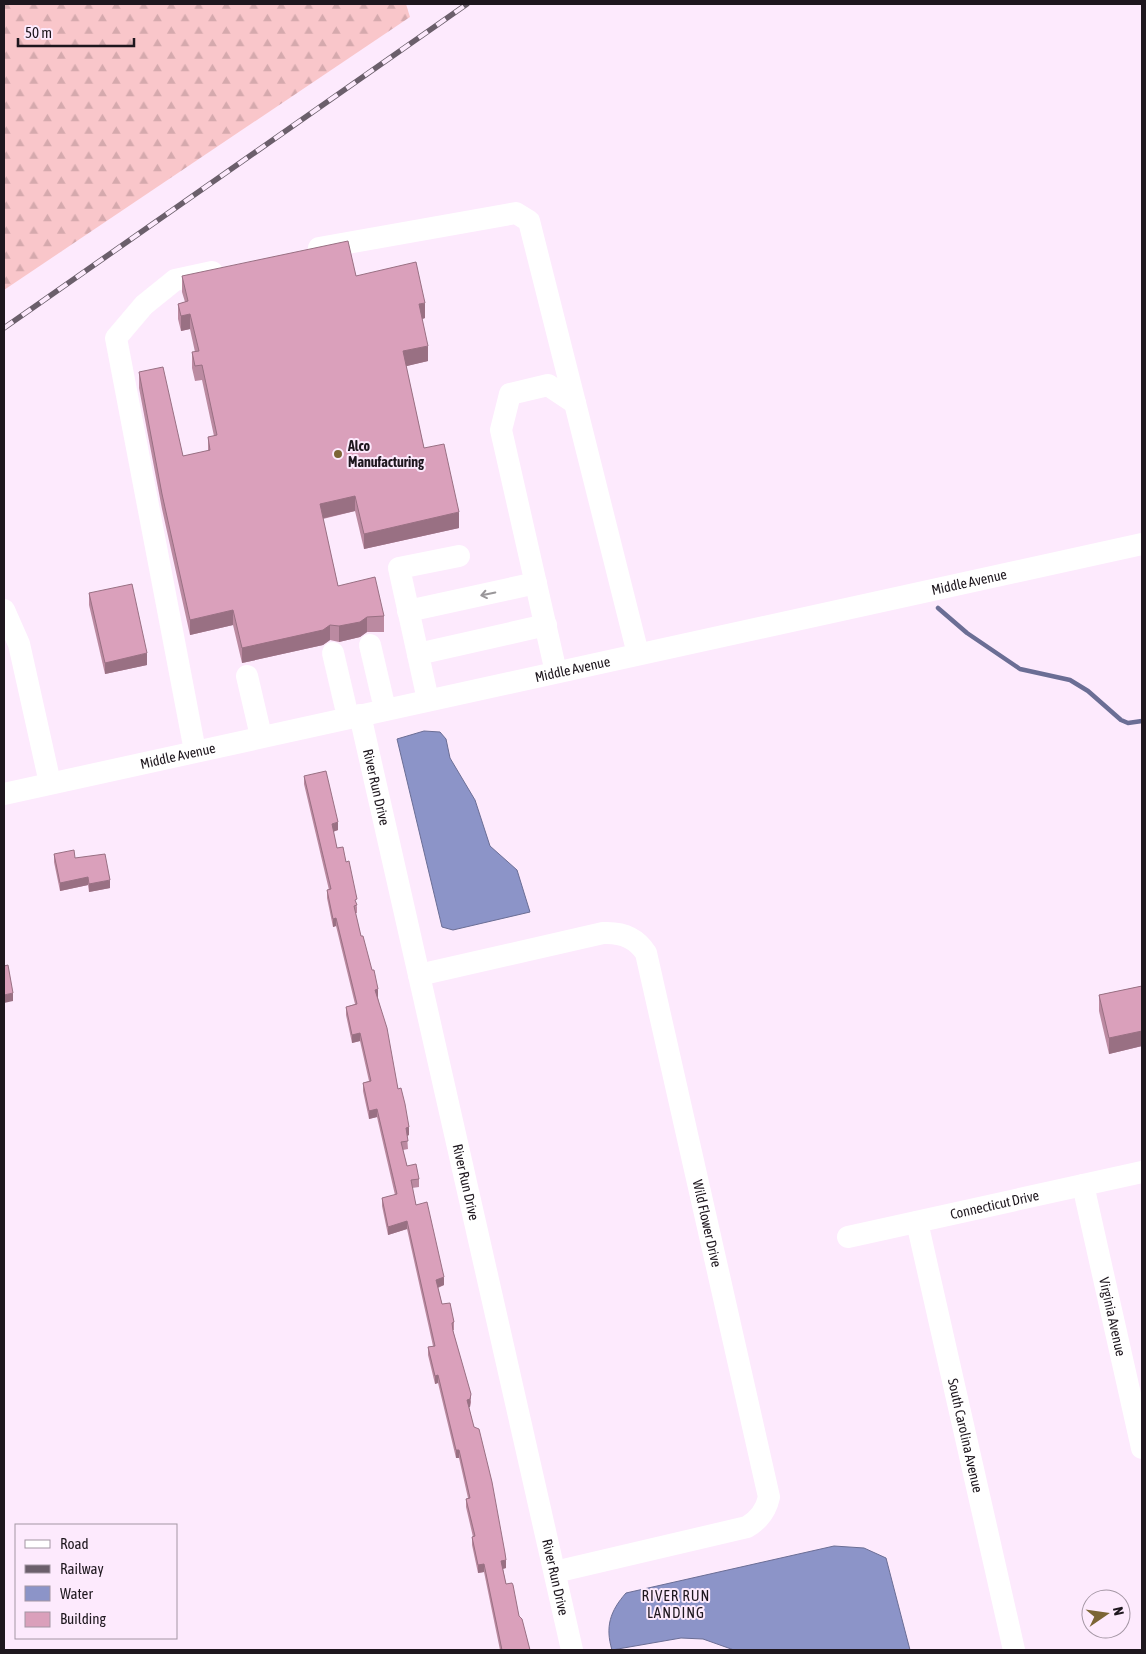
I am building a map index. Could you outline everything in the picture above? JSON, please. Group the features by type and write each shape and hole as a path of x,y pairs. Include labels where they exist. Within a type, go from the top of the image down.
{"street":[{"path":"297,253 516,214 529,221 638,654"},
{"path":"195,751 116,338 144,305 175,280 232,267"},
{"path":"556,672 501,430 510,394 548,385 575,404"},
{"name":"Middle Avenue","path":"4,794 261,736 1142,544"},
{"path":"428,700 399,568 459,556"},
{"path":"408,611 536,583"},
{"path":"4,610 19,644 50,784"},
{"path":"418,654 546,625"},
{"path":"370,645 384,709"},
{"name":"River Run Drive","path":"333,653 354,716 419,975 572,1650"},
{"path":"247,676 261,736"},
{"name":"Wild Flower Drive","path":"419,975 614,932 631,938 646,953 769,1497 764,1511 755,1522 747,1527 555,1572"},
{"name":"Connecticut Drive","path":"848,1237 1142,1172"},
{"name":"Virginia Avenue","path":"1083,1185 1142,1448"},
{"name":"South Carolina Avenue","path":"917,1222 1014,1650"}],"green space":[{"path":"4,4 406,4 410,17 4,290"}],"water":[{"path":"424,731 440,732 446,739 450,758 475,800 490,846 517,870 530,912 453,930 442,927 397,739"},
{"path":"834,1546 864,1548 886,1558 910,1650 734,1650 703,1639 681,1638 612,1650 609,1634 610,1620 616,1606 626,1593"}],"building":[{"name":"Alco Manufacturing","path":"348,241 356,276 416,262 425,303 419,304 428,346 403,351 424,448 444,444 459,512 364,534 355,496 320,504 338,586 375,577 384,616 367,617 360,622 339,626 330,625 323,630 242,648 233,610 190,620 162,494 139,372 163,367 183,456 210,450 208,437 217,435 202,365 195,366 192,352 199,351 190,314 181,316 178,304 188,301 182,276"},
{"path":"132,584 147,653 105,663 89,593"},
{"path":"326,771 338,822 332,824 337,848 343,847 346,862 349,861 357,899 355,900 357,905 354,906 361,936 363,936 372,970 374,970 378,989 375,990 387,1028 398,1089 401,1088 405,1104 409,1127 406,1128 408,1141 401,1142 407,1166 416,1164 419,1179 411,1180 416,1205 427,1202 444,1277 436,1280 442,1304 450,1303 454,1322 452,1323 453,1331 471,1394 470,1399 467,1400 474,1427 479,1429 492,1482 506,1560 501,1561 506,1584 512,1583 513,1585 519,1616 522,1619 530,1650 502,1650 484,1564 478,1565 472,1537 475,1536 466,1499 470,1498 459,1450 456,1450 438,1375 435,1376 428,1347 435,1346 407,1221 388,1227 382,1198 397,1194 377,1109 369,1111 363,1083 371,1081 360,1033 352,1035 346,1007 357,1004 336,918 333,919 327,890 331,889 304,776"},
{"path":"74,850 75,858 105,854 110,880 89,884 88,877 60,883 54,854"},
{"path":"8,965 13,993 4,995 4,966"},
{"path":"1142,986 1142,1031 1109,1038 1099,995"}],"waterway":[{"path":"938,608 967,633 1020,669 1070,680 1088,691 1121,720 1128,723 1142,721"}],"railway":[{"path":"4,328 467,4"}],"place":[{"name":"Alco Manufacturing","path":"338,454"}],"district":[{"name":"RIVER RUN LANDING","path":"676,1604"}]}
